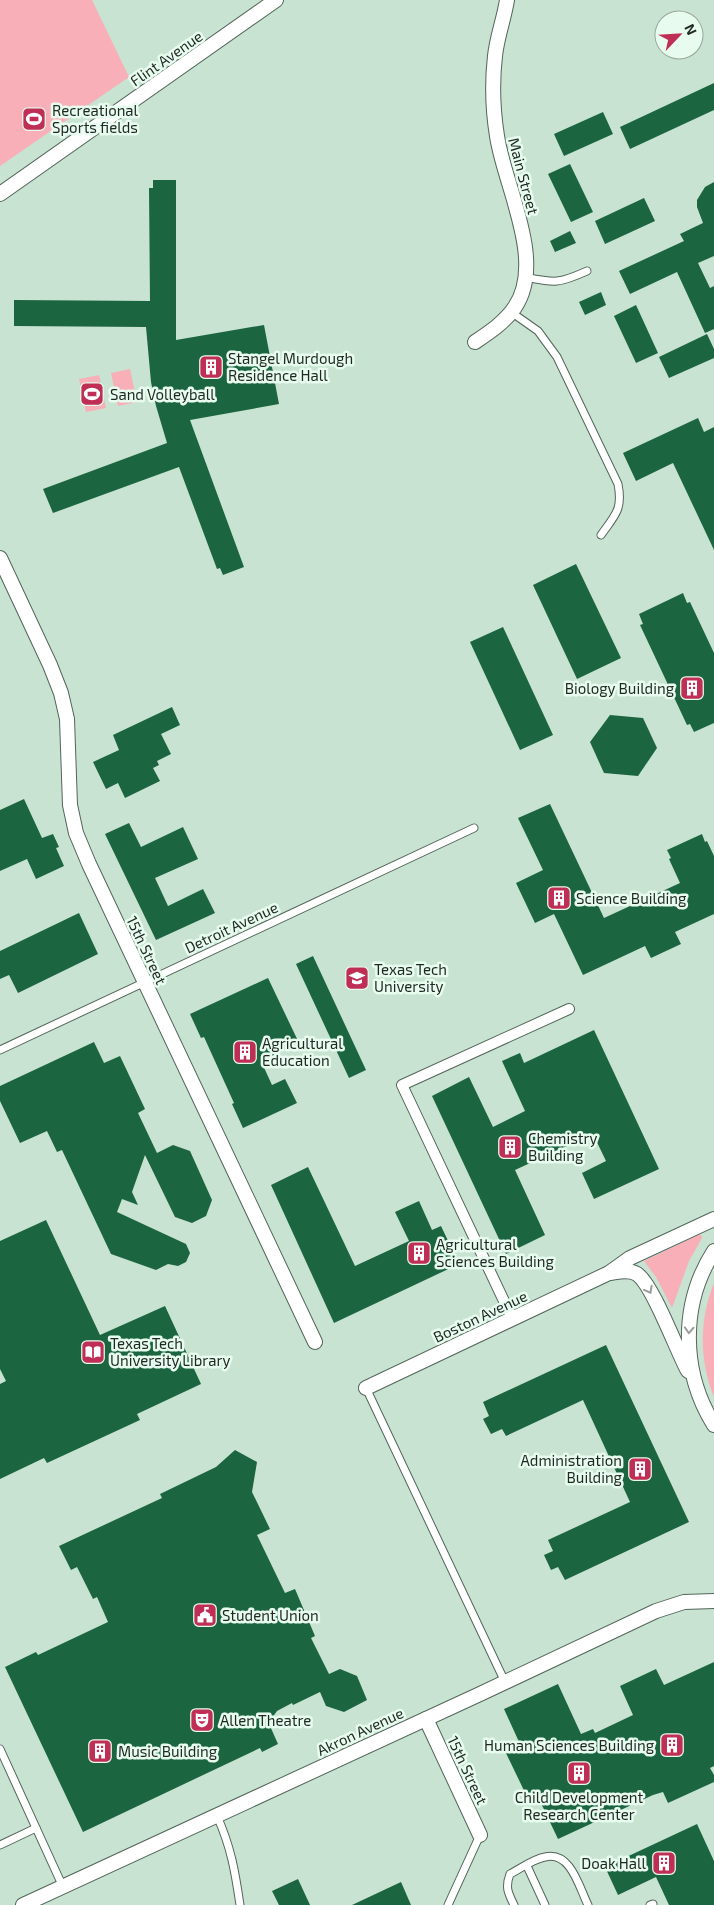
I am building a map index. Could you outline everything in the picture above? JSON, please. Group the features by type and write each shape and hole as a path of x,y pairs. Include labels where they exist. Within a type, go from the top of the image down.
{"street":[{"name":"Flint Avenue","path":"0,194 276,0"},
{"name":"Main Street","path":"475,342 492,331 511,312 516,305 524,277 524,244 520,217 503,166 496,136 494,104 495,56 507,0"},
{"name":"15th Street","path":"0,558 61,693 67,719 70,805 76,833 88,864 315,1342"},
{"path":"512,1318 402,1085 570,1009"},
{"name":"Boston Avenue","path":"366,1388 609,1273 630,1258 714,1219"},
{"path":"714,1251 699,1281 690,1311 689,1327 690,1358 696,1388 714,1425"},
{"name":"Boston Avenue","path":"609,1273 625,1271 635,1273 643,1279 696,1388"},
{"name":"Akron Avenue","path":"23,1905 656,1611 684,1602 714,1601"},
{"name":"15th Street","path":"426,1719 480,1835"}],"lane":[{"path":"524,277 553,282 564,281 587,271"},
{"path":"511,312 538,332 557,357 618,484 619,508 601,535"},
{"name":"Detroit Avenue","path":"0,1050 474,828"},
{"path":"366,1388 505,1682"},
{"path":"0,1749 63,1887"},
{"path":"217,1816 232,1855 240,1905"},
{"path":"0,1845 36,1828"},
{"path":"448,1905 480,1835"},
{"path":"514,1905 506,1885 510,1874 544,1857 553,1856 563,1859 569,1865 588,1905"},
{"path":"527,1866 545,1905"}],"shaded area":[{"name":"Texas Tech University","path":"0,0 714,0 714,1905 0,1905"},
{"name":"Recreational Sports fields","path":"0,0 92,0 129,77 0,166"},
{"name":"Sand Volleyball","path":"130,369 137,402 118,406 111,373"},
{"name":"Sand Volleyball","path":"99,375 106,408 86,412 79,379"},
{"path":"701,1235 702,1238 689,1261 672,1308 656,1277 644,1261"},
{"path":"714,1283 714,1397 703,1354 703,1326"}],"building":[{"path":"714,83 714,110 630,149 620,127"},
{"path":"603,112 613,134 564,156 554,134"},
{"path":"570,164 593,212 571,222 548,174"},
{"name":"Stangel Murdough Residence Hall","path":"153,180 176,180 176,340 264,325 279,404 190,420 244,567 223,575 220,568 217,569 179,467 53,513 43,489 167,443 151,382 146,327 14,326 14,300 150,301 149,188 153,188"},
{"path":"714,182 714,256 698,263 710,288 714,286 714,329 705,333 677,272 630,294 619,271 684,241 680,234 703,223 697,207 697,200 705,187"},
{"path":"644,198 655,221 605,244 595,221"},
{"path":"570,231 576,243 555,252 550,241"},
{"path":"601,292 606,305 585,315 579,302"},
{"path":"636,305 658,353 636,363 614,316"},
{"path":"707,334 714,349 714,358 669,378 659,357"},
{"path":"698,418 704,432 714,427 714,550 673,463 636,481 623,453"},
{"path":"576,564 621,658 577,679 533,585"},
{"name":"Biology Building","path":"683,593 687,603 690,602 714,653 714,723 694,732 690,724 687,725 640,625 643,624 639,614"},
{"path":"503,627 553,735 520,750 470,642"},
{"path":"172,707 180,725 161,734 171,754 157,761 159,765 153,768 160,781 125,798 118,783 106,789 93,762 119,750 113,735"},
{"path":"610,715 643,718 657,748 638,776 604,773 590,742"},
{"path":"24,799 42,838 53,834 59,847 56,848 64,866 36,879 27,859 0,871 0,810"},
{"name":"Science Building","path":"550,804 604,918 680,883 667,850 702,834 714,856 714,914 675,932 681,944 651,958 645,946 583,975 554,914 535,923 516,883 543,870 518,818"},
{"path":"129,823 141,847 183,827 198,859 155,878 168,906 203,889 215,913 156,940 105,834"},
{"path":"79,913 98,954 18,993 9,975 0,979 0,951"},
{"path":"313,956 366,1070 349,1078 296,964"},
{"name":"Agricultural Education","path":"268,978 299,1043 261,1061 272,1085 285,1079 297,1103 243,1128 232,1104 234,1103 204,1037 201,1038 190,1014"},
{"name":"Chemistry Building","path":"594,1030 659,1169 594,1199 582,1173 606,1161 593,1134 515,1170 545,1235 506,1254 432,1096 469,1077 493,1127 525,1111 502,1061 520,1053 524,1063"},
{"path":"94,1042 104,1063 120,1056 145,1109 138,1113 157,1153 173,1145 190,1151 212,1200 206,1216 192,1223 175,1217 145,1155 132,1192 138,1205 122,1199 117,1212 186,1244 190,1253 186,1262 178,1266 168,1264 156,1270 111,1254 62,1150 57,1152 47,1131 20,1143 0,1101 0,1086"},
{"name":"Agricultural Sciences Building","path":"308,1167 355,1266 409,1241 395,1212 419,1201 432,1230 441,1226 459,1264 334,1323 271,1185"},
{"name":"Texas Tech University Library","path":"46,1220 100,1335 165,1306 201,1384 137,1414 140,1420 47,1463 44,1458 0,1479 0,1384 6,1381 0,1369 0,1241"},
{"name":"Administration Building","path":"606,1345 689,1522 565,1580 558,1567 551,1570 544,1555 553,1551 548,1540 630,1502 583,1400 506,1436 502,1429 491,1434 483,1419 489,1416 483,1402"},
{"name":"Student Union","path":"235,1450 257,1462 252,1492 270,1529 257,1535 285,1593 295,1589 315,1636 311,1638 329,1674 340,1669 357,1676 367,1700 344,1712 326,1706 320,1692 293,1705 292,1703 277,1711 272,1718 270,1726 278,1744 262,1752 260,1748 83,1832 5,1667 36,1652 38,1655 108,1622 97,1597 93,1599 77,1567 71,1570 59,1546 162,1498 160,1494 216,1467"},
{"path":"714,1662 714,1766 710,1768 714,1775 714,1782 668,1803 663,1792 653,1795 558,1839 540,1801 531,1805 505,1751 520,1744 504,1709 558,1684 581,1734 593,1729 595,1733 633,1715 620,1686 656,1669 664,1685"},
{"name":"Doak Hall","path":"697,1824 714,1861 714,1905 669,1905 656,1877 618,1895 605,1867"},
{"path":"298,1879 310,1905 279,1905 272,1891"},
{"path":"401,1882 411,1905 352,1905"}],"place":[{"name":"Recreational Sports fields","path":"34,119"},
{"name":"Stangel Murdough Residence Hall","path":"211,367"},
{"name":"Sand Volleyball","path":"92,394"},
{"name":"Biology Building","path":"692,688"},
{"name":"Science Building","path":"559,898"},
{"name":"Texas Tech University","path":"357,978"},
{"name":"Agricultural Education","path":"245,1052"},
{"name":"Chemistry Building","path":"510,1147"},
{"name":"Agricultural Sciences Building","path":"419,1253"},
{"name":"Texas Tech University Library","path":"93,1352"},
{"name":"Administration Building","path":"640,1469"},
{"name":"Student Union","path":"205,1615"},
{"name":"Allen Theatre","path":"202,1720"},
{"name":"Human Sciences Building","path":"672,1745"},
{"name":"Music Building","path":"100,1751"},
{"name":"Child Development Research Center","path":"579,1773"},
{"name":"Doak Hall","path":"664,1863"}]}
